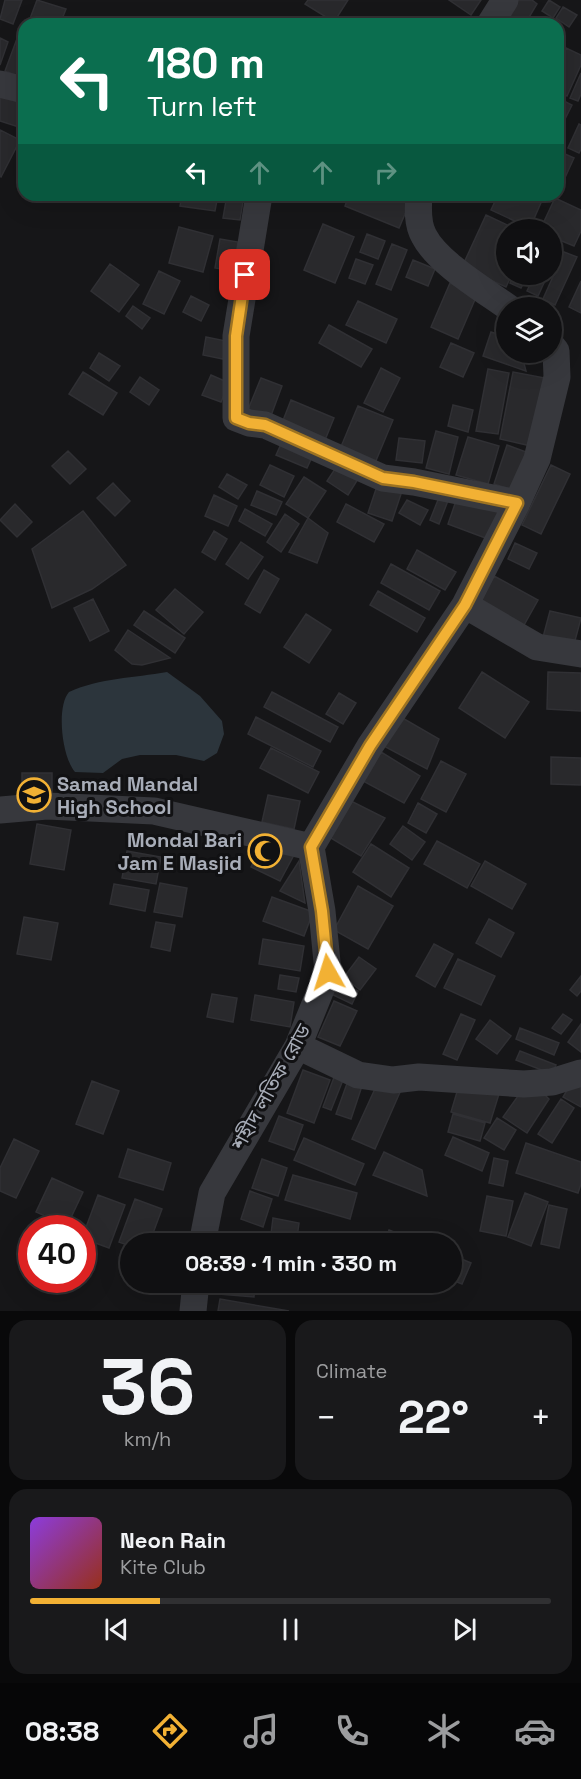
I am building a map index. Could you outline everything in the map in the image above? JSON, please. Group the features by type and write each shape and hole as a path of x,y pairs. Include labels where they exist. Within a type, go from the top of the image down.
{"street":[{"path":"494,18 505,0"},
{"path":"0,84 18,88"},
{"path":"259,201 236,336 236,418 249,423 265,425 383,478 517,503"},
{"path":"418,201 417,211 423,235 436,254 496,298"},
{"path":"0,810 47,806 154,811 311,847 370,746 465,605 517,503 537,459 557,377 556,363"},
{"path":"465,605 537,647 581,654"},
{"name":"শহীদ লতিফ রোড","path":"204,1233 212,1193 298,1046 328,972 322,911 311,847"},
{"path":"298,1046 358,1075 393,1080 419,1077 524,1084 552,1082 581,1073"},
{"path":"193,1311 195,1293"}],"shaded area":[{"path":"167,672 200,696 222,721 224,734 217,753 204,761 176,755 140,755 122,759 103,773 75,772 70,765 62,732 63,709 69,692 105,681"}],"building":[{"path":"5,0 22,0 13,24 0,19"},
{"path":"37,0 66,9 62,18 30,18"},
{"path":"308,0 348,0 337,18 328,18 305,4"},
{"path":"449,0 481,0 471,15"},
{"path":"516,0 532,0 537,4 529,18 514,18 507,14"},
{"path":"549,0 560,7 553,18 542,11"},
{"path":"563,7 577,15 569,27 564,24 564,18 556,18"},
{"path":"18,36 18,76 5,71"},
{"path":"0,38 8,42 0,65"},
{"path":"566,48 581,55 581,65 567,96 564,95 564,52"},
{"path":"581,73 581,94 578,101 570,98"},
{"path":"3,89 18,94 18,127 0,121 0,98"},
{"path":"564,101 572,105 564,121"},
{"path":"579,124 581,125 581,149 579,153 568,148"},
{"path":"0,130 18,139 18,144 0,176"},
{"path":"564,154 574,158 564,180"},
{"path":"181,201 217,201 215,211 180,206"},
{"path":"226,201 243,201 240,220 223,218"},
{"path":"347,201 411,201 399,228 345,206"},
{"path":"495,201 542,201 534,219 510,219 491,210"},
{"path":"554,201 562,201 581,210 581,231 574,246 562,241 562,219 545,219"},
{"path":"486,215 496,220 496,282 462,267"},
{"path":"323,224 354,237 335,283 304,270"},
{"path":"179,227 213,236 203,272 169,263"},
{"path":"367,234 385,241 378,259 360,252"},
{"path":"220,239 238,242 233,271 215,268"},
{"path":"392,244 407,250 391,290 376,284"},
{"path":"564,252 577,257 559,297 544,297 549,285 562,285"},
{"path":"356,259 373,265 365,284 349,278"},
{"path":"413,260 435,269 428,286 406,277"},
{"path":"110,264 139,285 119,312 91,291"},
{"path":"159,271 180,281 164,314 143,304"},
{"path":"581,281 581,313 569,307"},
{"path":"450,283 477,295 458,339 431,327"},
{"path":"530,285 543,285 538,296 527,291"},
{"path":"191,296 209,305 201,321 183,312"},
{"path":"358,301 397,319 386,343 346,325"},
{"path":"133,306 150,318 142,329 126,316"},
{"path":"329,325 372,349 361,367 319,343"},
{"path":"491,332 496,334 496,361 483,356"},
{"path":"206,337 226,341 223,359 203,355"},
{"path":"451,343 474,353 463,377 440,367"},
{"path":"99,353 120,366 109,381 90,368"},
{"path":"503,363 524,363 526,371"},
{"path":"381,368 400,378 383,412 364,403"},
{"path":"488,369 509,373 498,434 476,431"},
{"path":"83,372 117,393 103,415 69,394"},
{"path":"513,372 545,378 531,446 500,439"},
{"path":"211,375 229,383 221,402 202,395"},
{"path":"140,377 159,390 149,405 130,392"},
{"path":"261,378 282,386 269,421 247,412"},
{"path":"291,400 334,418 325,440 282,423"},
{"path":"453,405 473,410 468,432 448,426"},
{"path":"358,406 393,420 375,463 340,449"},
{"path":"436,431 458,437 449,474 426,468"},
{"path":"468,437 499,446 488,484 456,475"},
{"path":"399,438 425,441 422,463 396,460"},
{"path":"282,442 313,455 307,468 276,455"},
{"path":"507,445 526,452 513,490 494,484"},
{"path":"68,451 86,469 70,484 52,466"},
{"path":"270,465 294,476 284,497 260,485"},
{"path":"551,465 570,474 541,534 522,525"},
{"path":"337,466 358,479 348,495 327,481"},
{"path":"227,474 247,485 238,499 219,487"},
{"path":"304,477 326,491 308,518 286,504"},
{"path":"113,483 130,501 115,516 97,498"},
{"path":"378,483 402,491 392,521 368,513"},
{"path":"442,490 451,493 439,524 430,520"},
{"path":"257,491 282,502 276,515 251,505"},
{"path":"214,495 237,506 228,526 205,516"},
{"path":"458,495 499,511 488,539 448,524"},
{"path":"407,500 428,510 420,525 399,513"},
{"path":"15,504 32,522 17,537 0,520"},
{"path":"346,504 384,524 374,542 337,522"},
{"path":"245,509 272,524 265,536 239,521"},
{"path":"83,511 126,565 92,589 52,608 32,549"},
{"path":"285,514 299,524 281,552 267,542"},
{"path":"308,518 328,533 317,563 289,552"},
{"path":"214,531 227,539 215,560 202,552"},
{"path":"241,542 263,557 248,579 226,564"},
{"path":"515,543 537,553 529,569 508,559"},
{"path":"417,550 456,572 445,590 407,569"},
{"path":"391,564 440,591 429,610 381,583"},
{"path":"264,570 279,579 260,613 245,604"},
{"path":"494,576 538,600 519,634 475,610"},
{"path":"175,589 203,612 184,634 156,610"},
{"path":"378,591 425,618 417,632 370,605"},
{"path":"93,599 109,631 90,641 74,608"},
{"path":"144,611 185,638 175,653 134,625"},
{"path":"550,611 581,618 573,648 542,641"},
{"path":"306,614 331,630 309,663 284,647"},
{"path":"128,630 170,658 142,665 132,664 115,650"},
{"path":"482,672 529,702 505,738 459,708"},
{"path":"548,672 581,673 581,711 547,709"},
{"path":"272,692 338,727 330,742 264,707"},
{"path":"339,693 356,703 343,724 326,714"},
{"path":"399,716 439,739 427,769 380,744"},
{"path":"256,717 321,751 313,767 248,734"},
{"path":"271,748 319,772 308,793 260,768"},
{"path":"381,752 420,776 404,803 363,781"},
{"path":"551,757 581,758 581,785 551,784"},
{"path":"441,761 466,774 446,812 421,799"},
{"path":"22,773 52,773 52,798 22,799"},
{"path":"268,795 300,801 294,829 262,822"},
{"path":"345,798 385,818 361,856 324,834"},
{"path":"418,803 437,814 426,833 408,823"},
{"path":"37,824 71,830 64,870 30,864"},
{"path":"403,826 425,842 412,860 390,844"},
{"path":"266,838 295,853 280,881 251,867"},
{"path":"437,841 480,864 467,888 424,864"},
{"path":"371,844 409,868 391,897 353,872"},
{"path":"127,851 161,857 156,884 122,878"},
{"path":"299,861 305,903 280,891"},
{"path":"485,861 526,884 512,909 471,886"},
{"path":"160,883 187,888 182,917 154,912"},
{"path":"114,884 149,890 145,911 110,904"},
{"path":"358,886 393,906 368,949 334,930"},
{"path":"272,897 313,912 304,936 263,921"},
{"path":"24,917 58,923 51,960 17,954"},
{"path":"489,919 514,933 501,957 476,943"},
{"path":"156,922 175,925 170,951 151,947"},
{"path":"263,939 304,946 300,971 259,964"},
{"path":"434,944 453,954 435,987 416,976"},
{"path":"359,957 376,969 360,990 344,977"},
{"path":"458,959 495,976 481,1005 444,988"},
{"path":"280,975 299,978 296,992 278,989"},
{"path":"581,976 581,991 577,996 570,990"},
{"path":"335,980 358,991 352,1004 329,993"},
{"path":"212,994 237,998 233,1022 207,1017"},
{"path":"255,995 294,1002 290,1027 251,1020"},
{"path":"334,1001 357,1011 340,1046 318,1037"},
{"path":"461,1014 475,1020 457,1060 443,1054"},
{"path":"563,1014 572,1020 561,1034 552,1028"},
{"path":"490,1020 511,1036 497,1054 476,1039"},
{"path":"581,1024 581,1052 568,1042"},
{"path":"520,1028 559,1043 554,1055 516,1039"},
{"path":"520,1051 556,1065 552,1074 516,1060"},
{"path":"303,1070 330,1080 314,1123 287,1113"},
{"path":"336,1072 345,1075 331,1110 323,1107"},
{"path":"575,1077 581,1080 581,1107 563,1097"},
{"path":"349,1078 363,1083 351,1119 336,1114"},
{"path":"379,1080 401,1090 375,1149 352,1139"},
{"path":"92,1081 119,1091 103,1134 76,1124"},
{"path":"460,1082 499,1094 490,1123 451,1112"},
{"path":"523,1089 541,1091 549,1099 527,1133 503,1117"},
{"path":"561,1099 574,1108 552,1143 538,1134"},
{"path":"453,1114 485,1123 480,1141 448,1132"},
{"path":"279,1116 303,1125 294,1150 269,1141"},
{"path":"497,1118 516,1130 504,1150 484,1138"},
{"path":"453,1137 489,1153 482,1171 445,1155"},
{"path":"304,1138 364,1164 355,1185 294,1160"},
{"path":"14,1139 39,1151 16,1198 0,1191 0,1168"},
{"path":"526,1143 581,1162 581,1184 578,1193 516,1173"},
{"path":"128,1149 171,1163 163,1190 119,1177"},
{"path":"384,1152 422,1170 427,1196 373,1175"},
{"path":"494,1158 508,1161 503,1186 489,1183"},
{"path":"262,1159 287,1168 278,1196 252,1188"},
{"path":"293,1175 357,1193 350,1219 285,1200"},
{"path":"52,1178 83,1192 72,1215 43,1215 36,1212"},
{"path":"250,1191 272,1199 263,1227 241,1219"},
{"path":"525,1193 548,1202 531,1246 508,1237"},
{"path":"98,1195 125,1205 109,1248 96,1243 96,1215 91,1215"},
{"path":"487,1196 513,1201 506,1236 480,1231"},
{"path":"135,1199 162,1209 153,1233 122,1233"},
{"path":"549,1205 567,1209 559,1248 541,1244"},
{"path":"273,1218 299,1223 298,1233 271,1233"},
{"path":"462,1259 471,1263 462,1284"},
{"path":"219,1293 254,1293 254,1297"},
{"path":"220,1299 289,1311 218,1311"}],"place":[{"name":"Samad Mandal High School","path":"34,795"},
{"name":"Mondal Bari Jam E Masjid","path":"265,851"}],"route":[{"path":"245,275 236,336 236,418 249,423 265,425 383,478 517,503 465,605 370,746 311,847 322,911 328,972"}]}
